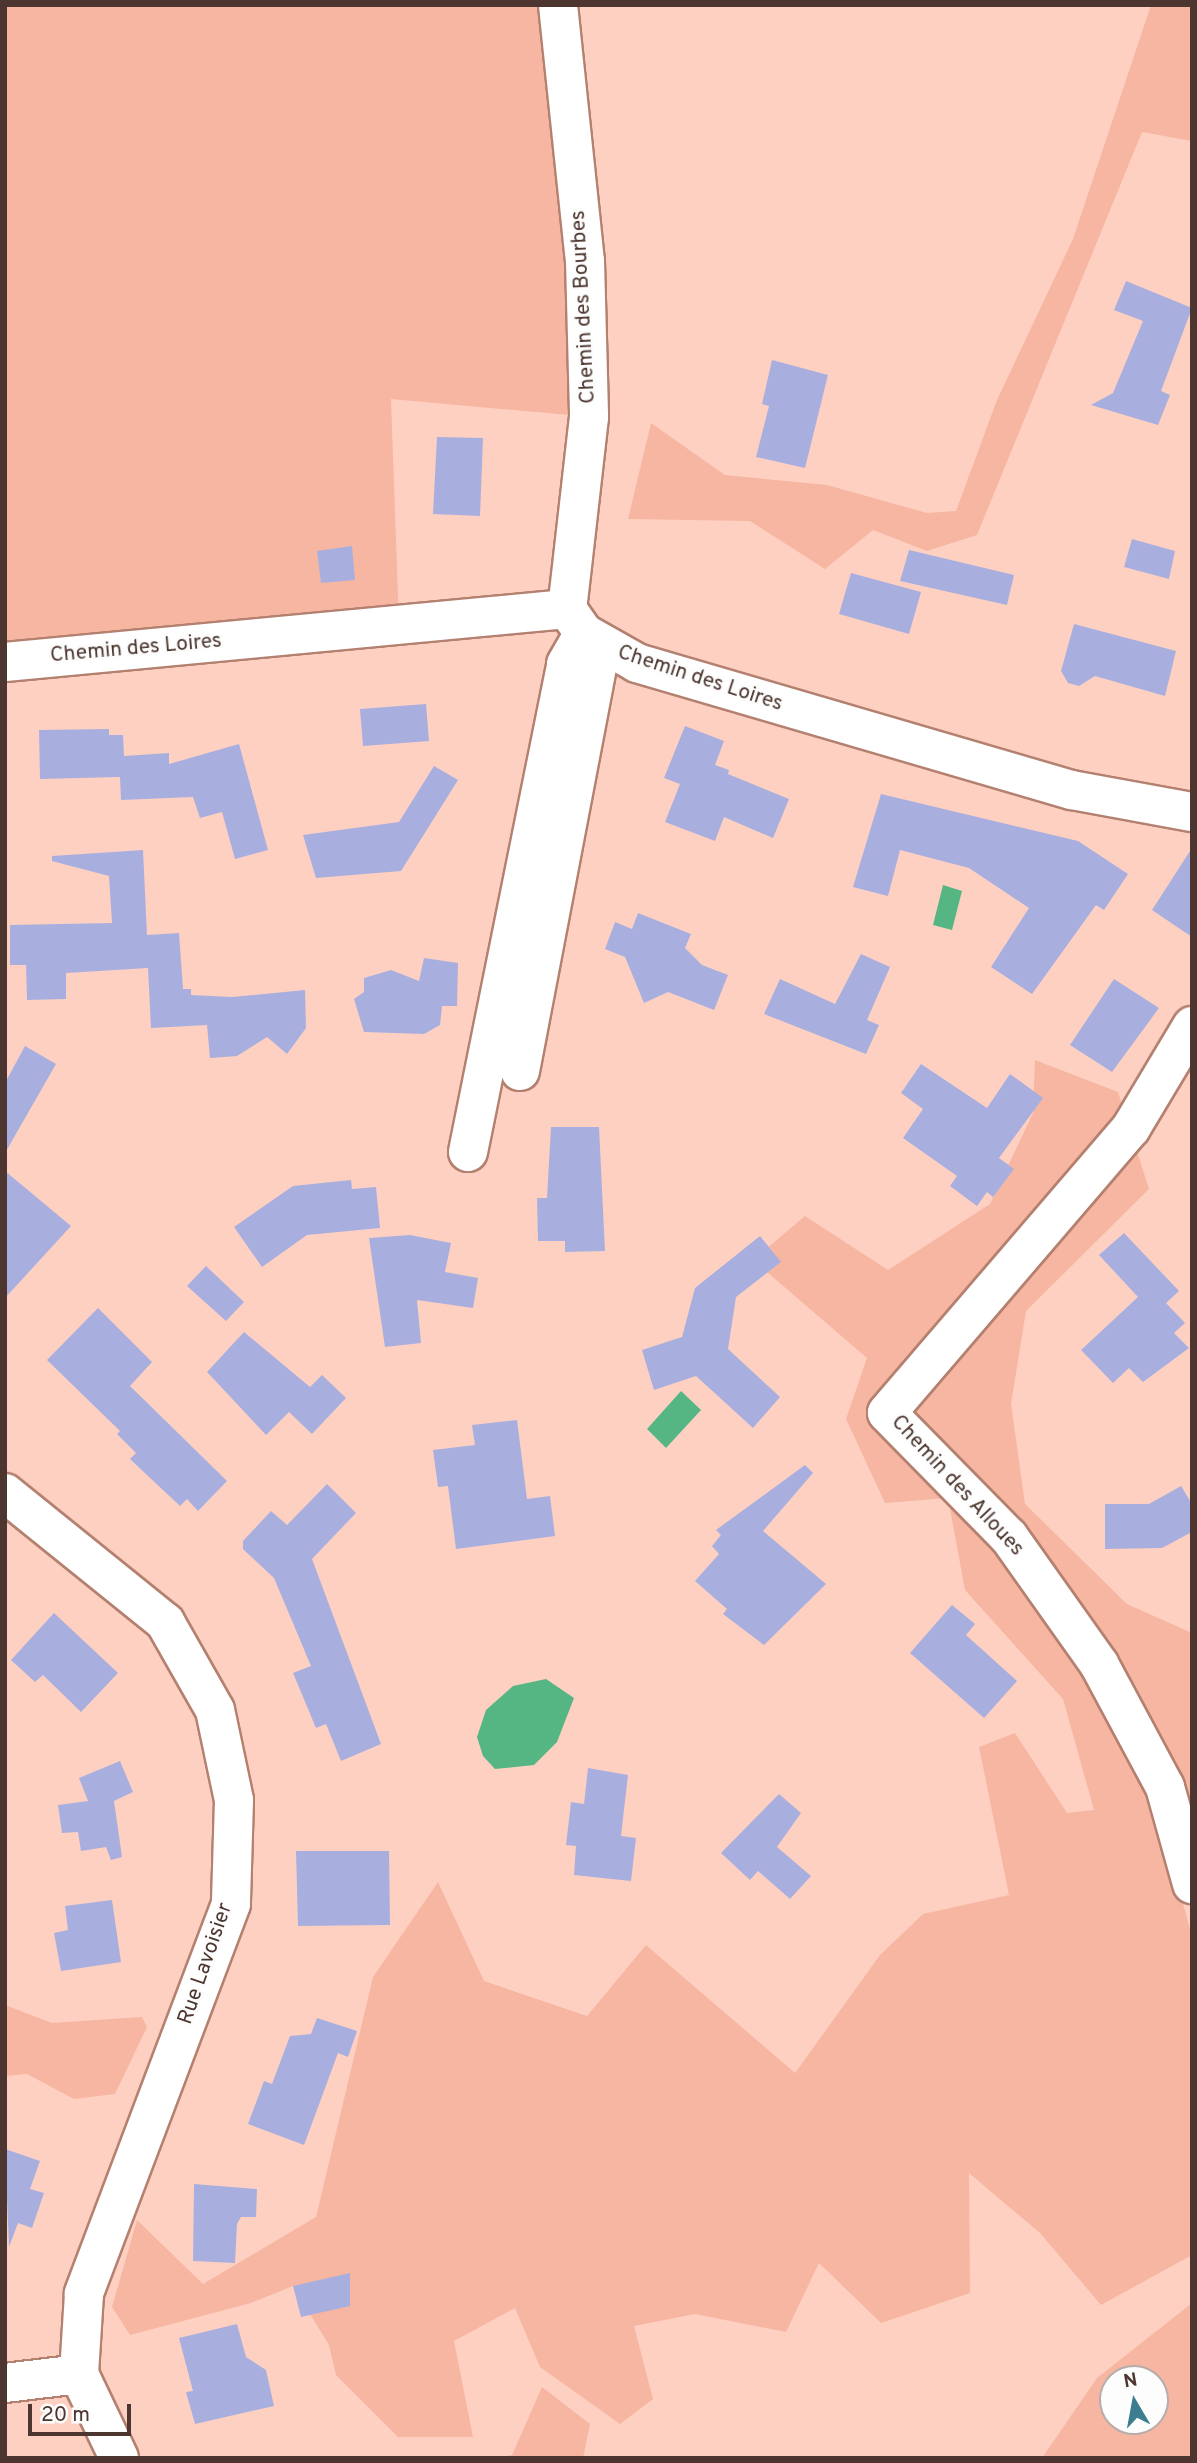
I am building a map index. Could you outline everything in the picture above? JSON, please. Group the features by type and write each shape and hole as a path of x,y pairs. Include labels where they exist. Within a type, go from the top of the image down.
{"street":[{"name":"Chemin des Bourbes","path":"520,1071 584,629 589,417 585,261 558,5"},
{"name":"Chemin des Loires","path":"5,662 584,629 637,663 1072,790 1192,812"},
{"path":"468,1152 566,664 584,629"},
{"name":"Chemin des Alloues","path":"1192,1026 1132,1128 887,1413 1009,1537 1099,1664 1164,1787 1192,1884"},
{"name":"Rue Lavoisier","path":"5,1493 165,1622 215,1710 234,1800 231,1904 84,2294 79,2374 119,2458"},
{"path":"5,2384 79,2374"}],"shaded area":[{"path":"5,5 570,5 603,418 391,399 399,625 5,672"},
{"path":"1151,5 1192,5 1192,141 1142,132 977,535 927,551 873,530 825,569 750,521 628,519 651,423 725,475 827,485 927,513 956,511 997,400 1073,239"},
{"path":"943,885 962,891 952,930 933,925"},
{"path":"1035,1060 1118,1092 1149,1189 1026,1311 1011,1404 1025,1504 1127,1604 1192,1633 1192,1827 1163,1827 1192,1937 1192,2255 1101,2305 1040,2233 969,2173 970,2293 881,2323 819,2263 786,2332 695,2314 634,2326 653,2399 620,2424 540,2367 515,2308 454,2341 473,2437 398,2437 336,2375 329,2345 293,2286 251,2303 130,2335 112,2307 137,2220 203,2284 316,2217 373,1977 438,1882 484,1981 587,2016 646,1945 795,2073 880,1955 923,1914 1009,1895 979,1747 1015,1733 1067,1813 1094,1810 1063,1699 965,1590 948,1498 885,1503 846,1419 867,1358 753,1260 805,1216 888,1270 990,1204 1033,1113"},
{"path":"681,1391 701,1410 666,1448 647,1429"},
{"path":"546,1679 574,1698 557,1742 534,1765 495,1769 483,1756 477,1737 486,1710 513,1686"},
{"path":"5,2005 52,2023 142,2017 147,2027 115,2094 74,2099 27,2074 5,2076"},
{"path":"1192,2303 1192,2458 1042,2458 1099,2376 1099,2435 1169,2435 1169,2365 1113,2365"},
{"path":"542,2387 590,2424 583,2458 497,2458 512,2455"}],"building":[{"path":"1126,281 1192,308 1161,391 1170,395 1158,425 1091,405 1113,393 1143,321 1114,310"},
{"path":"772,360 828,375 805,468 756,457 769,406 762,404"},
{"path":"437,437 483,438 480,516 433,514"},
{"path":"1132,539 1175,551 1169,579 1124,567"},
{"path":"352,546 355,580 321,583 317,551"},
{"path":"909,550 1014,575 1007,605 900,581"},
{"path":"851,573 921,592 909,634 839,614"},
{"path":"1074,624 1176,651 1165,696 1095,676 1079,686 1068,683 1061,671"},
{"path":"426,704 429,741 363,746 360,709"},
{"path":"685,726 724,741 715,765 729,770 728,774 789,799 773,838 724,817 715,841 665,822 680,784 664,778"},
{"path":"109,729 109,735 123,735 124,756 169,753 169,764 239,744 268,850 235,859 222,812 200,818 193,797 121,800 120,777 40,779 39,730"},
{"path":"434,766 458,780 401,871 316,878 303,835 399,822"},
{"path":"881,794 1078,841 1128,874 1104,910 1096,905 1032,994 991,967 1029,908 969,868 900,850 888,896 853,887"},
{"path":"1192,848 1192,937 1152,910"},
{"path":"143,850 147,935 179,933 183,989 191,989 191,995 232,997 305,990 306,1028 287,1054 267,1037 237,1056 210,1058 207,1025 151,1028 148,968 66,973 66,999 27,1000 26,965 10,965 10,925 112,923 109,876 52,861 52,856"},
{"path":"638,913 691,934 685,948 702,965 728,975 714,1010 668,992 644,1003 625,957 605,949 615,922 632,929"},
{"path":"861,954 890,967 867,1020 879,1025 866,1054 764,1014 780,979 835,1004"},
{"path":"424,958 458,963 457,1006 442,1006 440,1025 424,1034 364,1032 354,999 364,992 364,978 391,970 419,981"},
{"path":"1114,979 1159,1008 1112,1072 1070,1045"},
{"path":"25,1046 56,1064 5,1153 5,1083"},
{"path":"921,1064 987,1108 1010,1074 1043,1098 999,1158 1014,1169 993,1197 987,1192 977,1206 950,1186 957,1176 903,1138 923,1109 901,1093"},
{"path":"551,1127 599,1127 605,1251 565,1252 565,1241 538,1241 537,1198 547,1198"},
{"path":"5,1171 71,1226 5,1298"},
{"path":"351,1180 352,1189 376,1187 380,1228 307,1235 262,1267 234,1227 293,1186"},
{"path":"1124,1233 1179,1291 1166,1303 1185,1323 1174,1333 1189,1348 1143,1382 1129,1368 1113,1383 1081,1350 1138,1297 1099,1255"},
{"path":"410,1235 451,1243 445,1272 478,1278 473,1308 417,1300 421,1343 385,1347 369,1238"},
{"path":"760,1236 781,1262 736,1297 728,1349 780,1397 753,1428 696,1376 654,1390 642,1350 682,1337 695,1288"},
{"path":"206,1266 244,1302 226,1321 187,1286"},
{"path":"98,1308 152,1362 130,1386 227,1481 198,1511 187,1499 180,1506 130,1459 136,1453 117,1434 120,1431 47,1360"},
{"path":"244,1332 310,1387 322,1375 346,1398 312,1434 289,1412 266,1435 207,1372"},
{"path":"517,1420 527,1499 550,1496 555,1536 456,1549 448,1486 438,1487 433,1450 475,1445 472,1425"},
{"path":"805,1465 813,1473 763,1531 826,1584 764,1645 723,1614 727,1609 695,1581 719,1554 712,1546 721,1535 716,1530"},
{"path":"327,1484 356,1513 312,1559 381,1744 341,1761 326,1724 316,1728 293,1673 311,1666 274,1578 243,1549 243,1541 271,1511 287,1525"},
{"path":"1181,1486 1192,1504 1192,1532 1162,1548 1105,1549 1105,1504 1149,1504"},
{"path":"952,1605 975,1624 966,1635 1017,1681 984,1718 910,1653"},
{"path":"54,1613 118,1673 81,1712 43,1675 35,1682 11,1660"},
{"path":"120,1761 133,1792 114,1801 122,1857 111,1860 106,1847 81,1851 78,1832 62,1833 58,1805 88,1801 79,1778"},
{"path":"588,1768 628,1775 621,1836 636,1838 631,1881 574,1875 576,1846 566,1845 571,1802 584,1804"},
{"path":"779,1794 801,1813 777,1847 811,1876 790,1899 758,1871 750,1880 721,1853"},
{"path":"296,1851 389,1851 390,1925 298,1926"},
{"path":"112,1900 121,1962 61,1971 54,1933 68,1930 65,1906"},
{"path":"317,2018 357,2031 348,2057 338,2053 304,2145 248,2124 264,2081 272,2084 290,2036 311,2034"},
{"path":"5,2149 40,2161 30,2189 44,2193 32,2228 18,2223 9,2247"},
{"path":"194,2184 257,2189 256,2217 241,2217 237,2224 235,2263 193,2261"},
{"path":"350,2273 350,2306 301,2317 293,2286"},
{"path":"237,2324 246,2357 266,2370 274,2406 195,2424 186,2392 193,2391 179,2338"}]}
